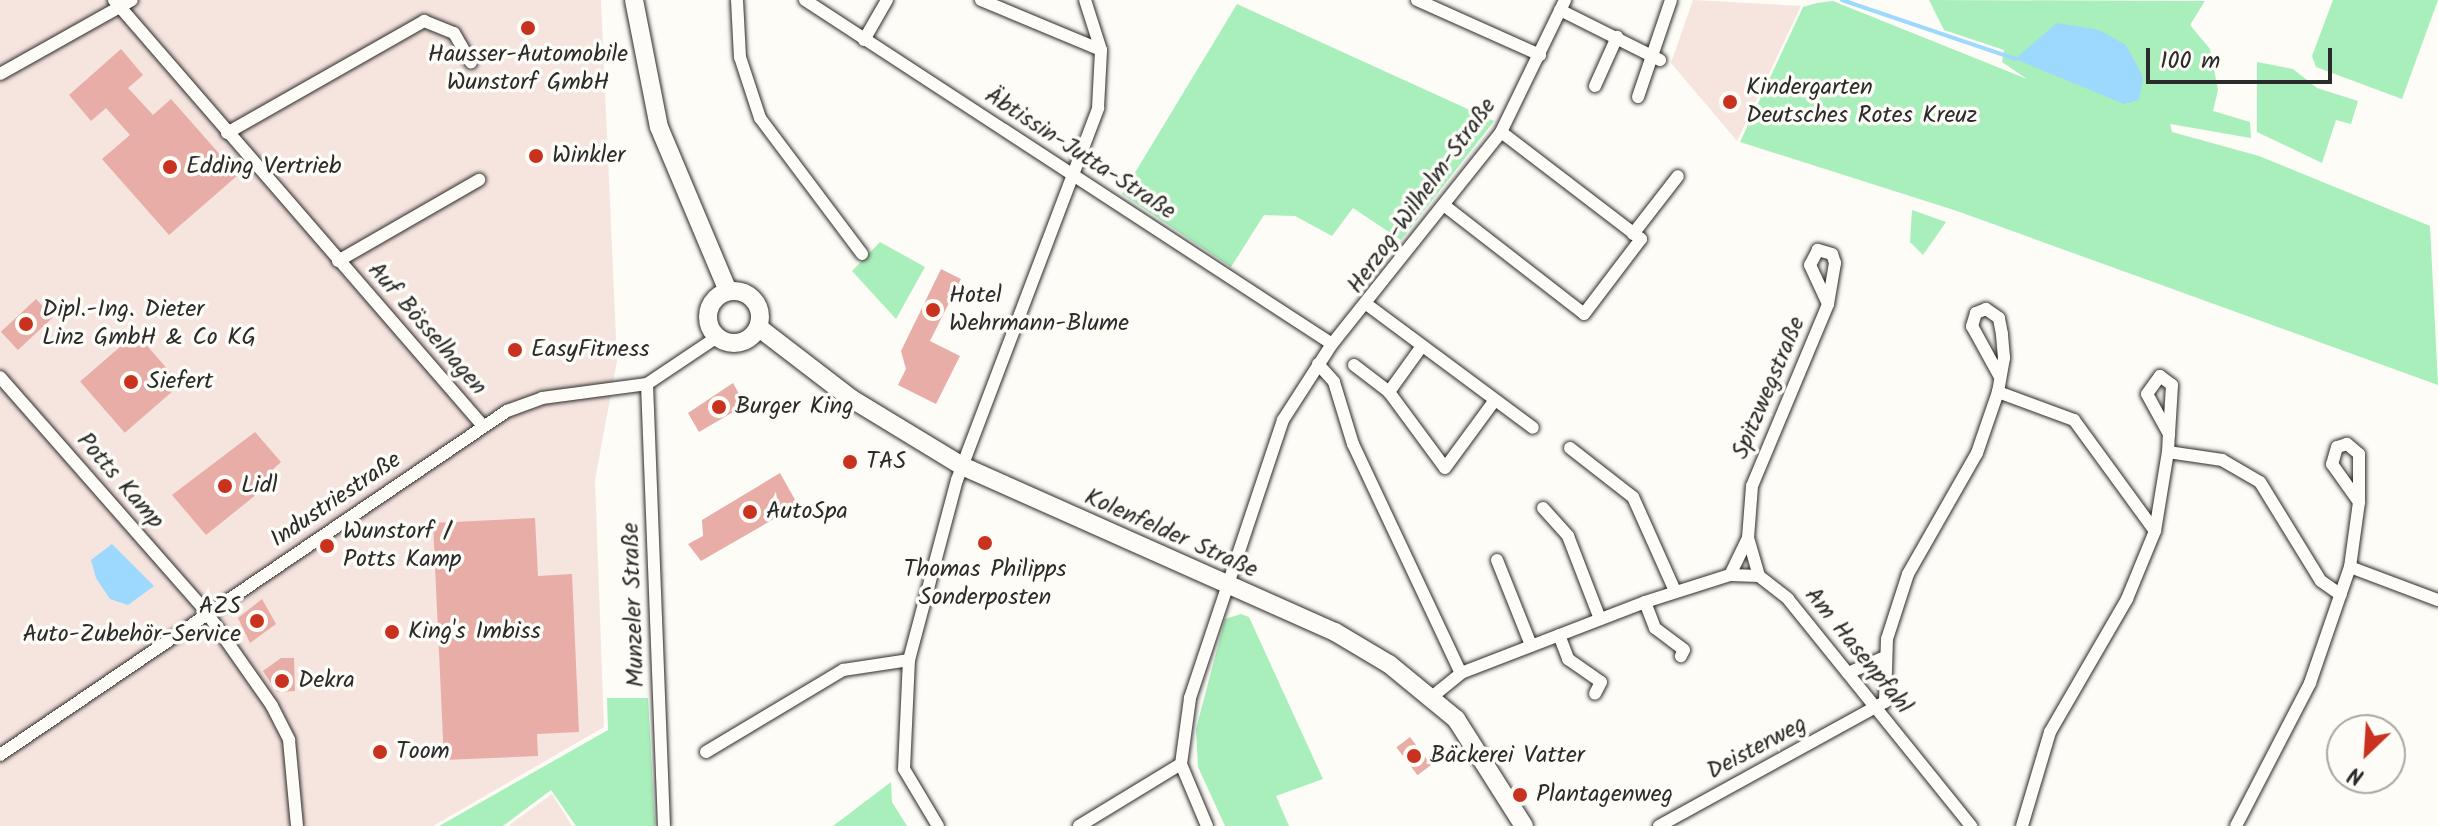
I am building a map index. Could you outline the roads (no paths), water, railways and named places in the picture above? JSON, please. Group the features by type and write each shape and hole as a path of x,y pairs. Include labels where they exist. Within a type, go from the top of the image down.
{"main road":[{"path":"634,0 659,127 728,291"},
{"path":"728,291 751,297 758,327 740,342 717,337 708,315 728,291"},
{"name":"Kolenfelder Straße","path":"758,327 852,399 962,466 1335,632 1433,696 1472,740 1524,826"}],"street":[{"path":"0,74 116,4 132,0"},
{"path":"737,0 740,57 760,118 862,254"},
{"name":"Äbtissin-Jutta-Straße","path":"805,0 1332,344"},
{"path":"864,40 887,0"},
{"path":"981,0 1101,50"},
{"path":"938,826 904,769 909,660 962,466 1076,176 1098,108 1101,50 1085,0"},
{"path":"1417,0 1540,55"},
{"path":"1638,97 1649,51 1671,0"},
{"name":"Auf Bösselhagen","path":"116,4 483,426"},
{"path":"1562,5 1617,37 1649,51 1660,60"},
{"name":"Herzog-Wilhelm-Straße","path":"1181,764 1190,698 1224,583 1283,420 1332,344 1369,306 1501,132 1562,5"},
{"path":"227,133 424,21 454,33 471,62"},
{"path":"1595,86 1617,37"},
{"path":"1445,206 1584,314 1641,239 1501,132"},
{"path":"1633,234 1678,176"},
{"name":"Auf Bösselhagen","path":"338,261 479,180"},
{"name":"Spitzwegstraße","path":"1730,575 1748,538 1757,467 1828,304"},
{"path":"1369,306 1533,428"},
{"path":"1877,709 1885,702 1885,657 1908,574 1977,453 1998,392 2000,377 1999,318 1986,309 1976,313 1972,326 2000,377"},
{"name":"Industriestraße","path":"0,755 483,426 527,401 647,384 717,337"},
{"path":"1389,392 1422,346"},
{"path":"1318,364 1334,382 1353,444 1461,673"},
{"path":"1354,365 1389,392 1445,468 1495,400"},
{"name":"Potts Kamp","path":"0,377 207,613 281,721 297,826"},
{"name":"Munzeler Straße","path":"647,384 664,826"},
{"path":"1998,392 2074,420 2155,531"},
{"path":"2022,826 2050,732 2127,599 2155,531 2169,434"},
{"path":"1570,448 1633,497 1675,591"},
{"path":"2168,452 2222,460 2260,482 2321,581 2341,595"},
{"path":"2236,826 2310,683 2350,567 2359,502"},
{"path":"1543,508 1568,536 1600,619"},
{"name":"Spitzwegstraße","path":"1748,538 1759,576"},
{"path":"1497,560 1531,645"},
{"path":"2350,567 2438,600"},
{"path":"1433,696 1461,673 1645,602 1730,575 1759,576"},
{"name":"Am Hasenpfahl","path":"1759,576 1788,599 1968,823"},
{"path":"1645,602 1655,628 1684,650 1681,656"},
{"path":"1559,635 1568,659 1601,682 1595,694"},
{"path":"1848,673 1885,657"},
{"path":"706,752 843,670 909,660"},
{"name":"Deisterweg","path":"1659,826 1877,709"},
{"path":"1079,826 1181,764 1207,826"},
{"path":"1953,826 1968,823"}],"water":[{"path":"2057,23 2099,30 2126,45 2143,77 2139,100 2124,104 2015,59"},
{"path":"112,544 154,586 128,605 110,599 96,578 91,560"}],"waterway":[{"path":"1842,0 2015,59"}],"place":[{"name":"Hausser-Automobile Wunstorf GmbH","path":"528,28"},
{"name":"Kindergarten Deutsches Rotes Kreuz","path":"1730,102"},
{"name":"Winkler","path":"536,156"},
{"name":"Edding Vertrieb","path":"170,167"},
{"name":"Hotel Wehrmann-Blume","path":"933,310"},
{"name":"Dipl.-Ing. Dieter Linz GmbH & Co KG","path":"26,324"},
{"name":"EasyFitness","path":"515,350"},
{"name":"Siefert","path":"131,382"},
{"name":"Burger King","path":"719,407"},
{"name":"TAS","path":"850,462"},
{"name":"Lidl","path":"225,486"},
{"name":"AutoSpa","path":"750,512"},
{"name":"Thomas Philipps Sonderposten","path":"985,543"},
{"name":"Wunstorf / Potts Kamp","path":"327,546"},
{"name":"AZS Auto-Zubehör-Service","path":"257,621"},
{"name":"King's Imbiss","path":"392,632"},
{"name":"Dekra","path":"282,681"},
{"name":"Toom","path":"380,752"},
{"name":"Bäckerei Vatter","path":"1414,756"},
{"name":"Plantagenweg","path":"1520,795"}]}
